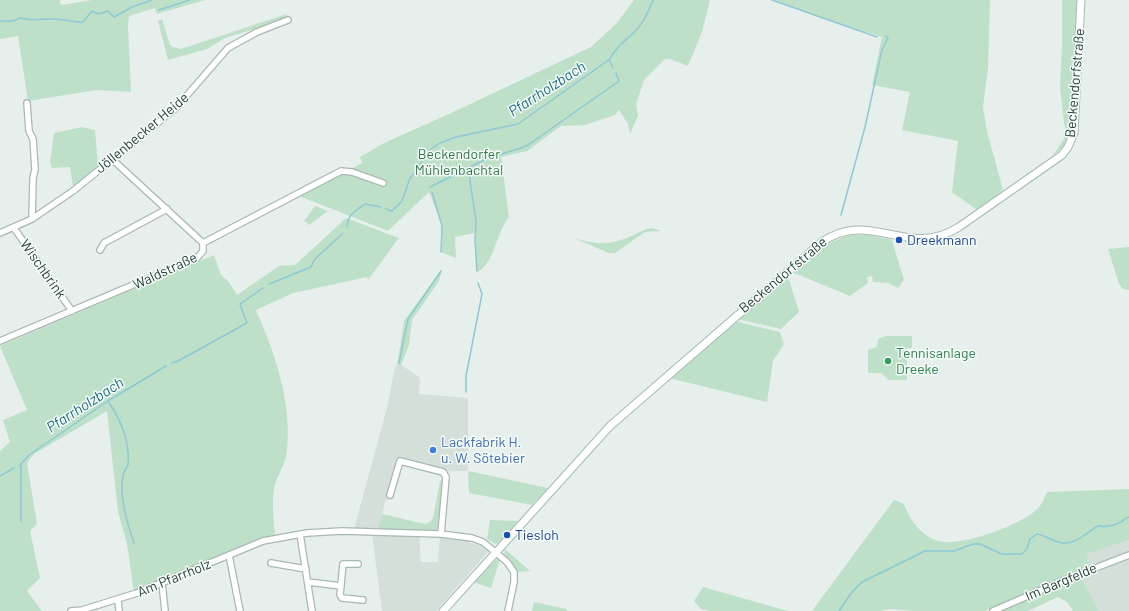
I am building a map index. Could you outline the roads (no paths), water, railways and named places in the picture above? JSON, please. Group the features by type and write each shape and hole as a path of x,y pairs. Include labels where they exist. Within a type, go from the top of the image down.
{"street":[{"name":"Beckendorfstraße","path":"443,611 610,426 786,271 825,240 838,232 851,230 869,230 913,239 941,237 959,227 1062,155 1068,147 1074,133 1081,0"},
{"name":"Jöllenbecker Heide","path":"0,233 32,219 73,191 113,160 176,108 228,48 257,32 288,20"},
{"path":"27,103 29,131 33,139 35,169 33,179 32,219"},
{"path":"113,160 203,243"},
{"name":"Waldstraße","path":"0,341 197,258 203,251 203,243 341,171 352,172 383,183"},
{"path":"100,250 104,243 167,209"},
{"name":"Wischbrink","path":"14,228 72,311"},
{"path":"390,495 400,461 443,472 446,478 441,534"},
{"path":"240,611 229,555 263,541 300,534 336,531 441,534 477,540 488,545 514,572 514,582 508,611"},
{"path":"300,534 312,611"},
{"name":"Am Pfarrholz","path":"71,611 82,610 118,600 229,555"},
{"name":"Im Bargfelde","path":"993,611 1067,579 1129,555"},
{"path":"271,563 306,569"},
{"path":"358,564 343,564 340,595 342,598 363,600"},
{"path":"162,582 165,611"},
{"path":"308,582 341,586"},
{"name":"Am Pfarrholz","path":"118,600 119,611"}],"waterway":[{"path":"0,21 13,21 21,18 32,20 56,19 83,22 92,11 98,14 108,11 114,17 132,7 152,0"},
{"path":"159,10 190,0"},
{"name":"Pfarrholzbach","path":"386,209 392,211 402,201 410,178 431,149 440,143 456,137 518,124 610,59 619,46 640,25 647,15 653,0"},
{"path":"772,0 877,37"},
{"path":"841,215 865,127 882,50 888,38 886,36"},
{"path":"609,60 613,68"},
{"path":"498,155 528,145 619,81 616,73"},
{"path":"430,187 492,156"},
{"path":"468,167 476,221 475,240 477,271"},
{"path":"432,192 442,226 441,252"},
{"name":"Pfarrholzbach","path":"347,227 350,216 365,204 381,207"},
{"name":"Pfarrholzbach","path":"269,284 311,267 315,259 342,234"},
{"path":"399,363 408,319 441,271"},
{"path":"466,392 466,376 482,294 478,283"},
{"name":"Pfarrholzbach","path":"172,363 247,323 240,304 263,288"},
{"name":"Pfarrholzbach","path":"19,466 29,455 108,401 166,366"},
{"path":"108,401 121,423 128,448 128,465 124,473 122,492 125,514 134,543"},
{"path":"21,465 21,522"},
{"name":"Pfarrholzbach","path":"0,476 14,468"},
{"path":"839,611 852,592 862,582 925,551 954,551 973,544 980,544 1002,554 1022,554 1027,549 1030,539 1037,534 1058,542 1069,543 1078,540 1098,526 1116,524 1129,517"}],"place":[{"name":"Dreekmann","path":"899,240"},
{"name":"Tennisanlage Dreeke","path":"888,361"},
{"name":"Lackfabrik H. u. W. Sötebier","path":"433,450"},
{"name":"Tiesloh","path":"507,535"}],"park label":[{"name":"Beckendorfer Mühlenbachtal","path":"459,162"}]}
